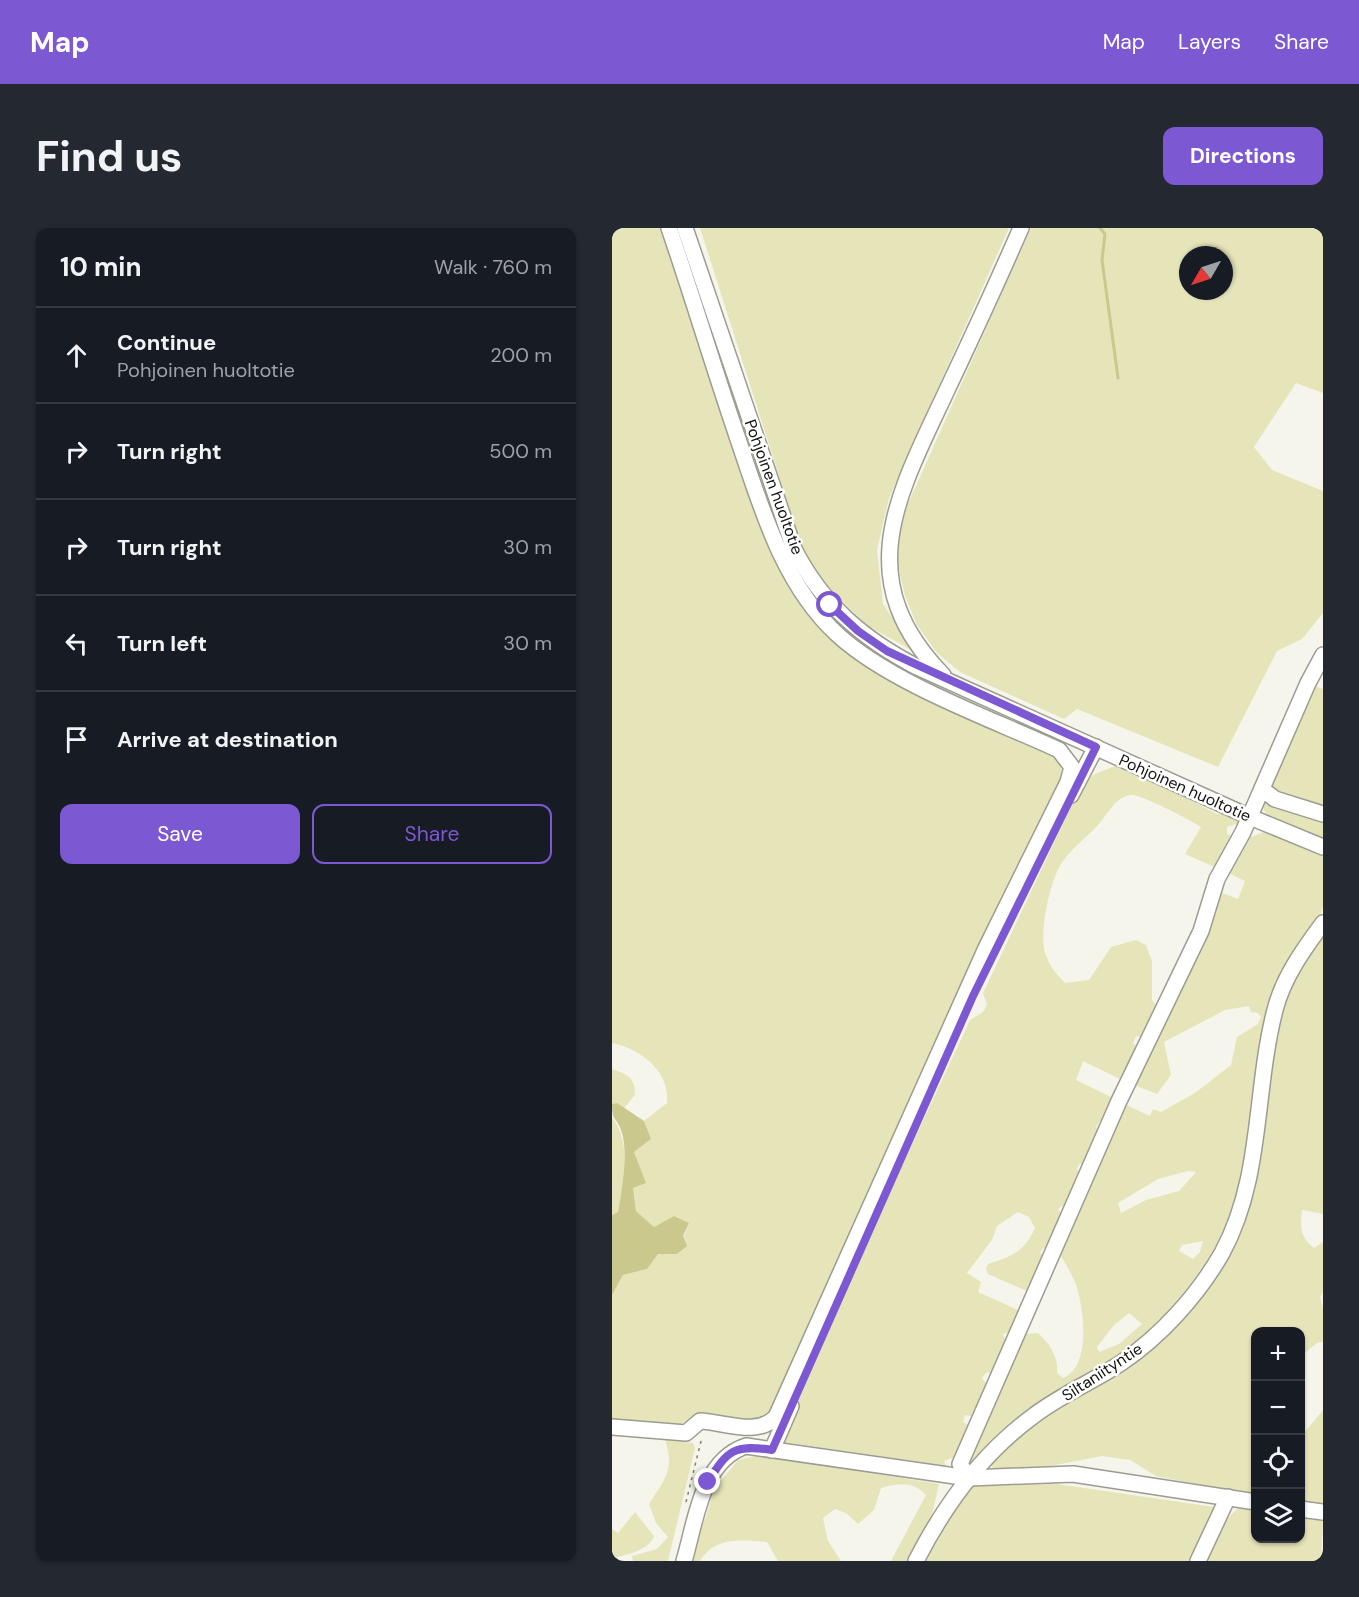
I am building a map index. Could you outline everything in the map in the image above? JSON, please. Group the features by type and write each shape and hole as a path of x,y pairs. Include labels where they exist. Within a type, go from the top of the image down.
{"lane":[{"path":"612,1427 686,1433 692,1425 700,1421 755,1428 767,1426 776,1417 986,948 1068,782 1072,767 1059,750 917,685 870,659 839,636 813,609 799,588 762,509 669,228"},
{"name":"Pohjoinen huoltotie","path":"685,228 785,527 803,567 830,605 858,631 887,651 1250,817 1323,847"},
{"name":"Pohjoinen huoltotie","path":"949,681 927,659 909,632 896,604 891,576 891,523 911,467 1021,228"},
{"path":"969,1478 960,1464 1119,1101 1201,931 1217,879 1250,817 1308,683 1323,655"},
{"path":"772,1450 973,996 1096,747"},
{"path":"1262,789 1275,799 1323,814"},
{"name":"Siltaniityntie","path":"916,1561 934,1525 969,1478 999,1444 1033,1416 1122,1362 1154,1337 1189,1300 1222,1253 1243,1203 1254,1157 1275,1008 1296,959 1323,923"},
{"path":"684,1561 708,1482 719,1463 732,1451 746,1446 969,1478 1073,1474 1251,1501"},
{"path":"1198,1561 1228,1497"},
{"path":"1305,1510 1323,1512"}],"path":[{"path":"684,1507 706,1421"}],"green space":[{"path":"612,228 663,228 742,480 789,580 835,640 903,688 1060,760 1062,775 772,1416 759,1424 694,1417 674,1428 612,1421 612,1295 623,1275 647,1269 658,1254 677,1254 689,1223 674,1216 654,1227 636,1211 633,1188 645,1183 634,1152 651,1139 644,1121 667,1103 667,1091 664,1081 652,1063 633,1050 612,1043"},
{"path":"700,228 1009,228 889,498 877,550 883,604 915,652 868,626 830,590 803,551"},
{"path":"1031,228 1323,228 1323,393 1296,383 1254,447 1272,470 1323,491 1323,613 1302,639 1277,651 1218,767 1077,709 1064,719 960,672 937,653 917,625 905,596 895,552 907,506"},
{"path":"1315,686 1323,689 1323,808 1280,794 1271,787 1271,779"},
{"path":"1120,764 1217,814 1233,816 1240,823 1227,827 1227,833 1234,839 1217,868 1185,854 1201,827 1145,799 1131,795 1125,796 1116,802 1098,825 1071,851 1058,869 1050,892 1043,932 1045,953 1053,969 1065,983 1089,980 1111,947 1136,940 1146,945 1152,961 1152,1000 1157,1006 1144,1038 1136,1036 1133,1043 1138,1048 1124,1081 1083,1061 1076,1080 1115,1099 1105,1123 1100,1121 1096,1127 1101,1131 1086,1165 1079,1164 1077,1170 1083,1174 1067,1206 1061,1206 1058,1210 1064,1216 1049,1249 1043,1248 1040,1253 1045,1257 1029,1292 988,1274 986,1269 988,1264 1017,1252 1031,1236 1035,1228 1029,1217 1018,1212 997,1226 992,1240 967,1273 981,1282 978,1292 1020,1311 1015,1330 1003,1334 1007,1345 992,1374 987,1372 982,1378 989,1388 975,1417 965,1415 963,1422 970,1426 955,1457 944,1461 947,1468 784,1445 781,1440 879,1215 970,1020 983,1012 987,1005 983,993 1078,792 1093,775"},
{"path":"1265,795 1323,818 1323,842 1268,819 1261,803"},
{"path":"1267,831 1319,853 1323,857 1323,906 1320,917 1279,983 1267,1011 1258,1053 1239,1188 1219,1239 1198,1274 1172,1306 1143,1335 1111,1360 1030,1410 973,1463 969,1464 966,1460 1024,1334 1038,1333 1046,1341 1055,1356 1057,1373 1063,1378 1072,1372 1078,1362 1083,1334 1081,1305 1075,1282 1061,1256 1122,1103 1150,1116 1153,1109 1161,1112 1195,1093 1231,1065 1237,1037 1258,1024 1261,1017 1258,1013 1251,1012 1249,1006 1225,1010 1164,1042 1171,1075 1157,1094 1131,1084 1201,942 1222,893 1238,899 1245,881 1226,872 1248,838","holes":["1188,1171 1196,1172 1179,1191 1146,1200 1121,1213 1118,1203 1158,1179","1203,1241 1200,1252 1193,1259 1179,1251 1182,1245","1129,1313 1142,1324 1119,1344 1099,1352 1097,1347 1114,1325"]},
{"path":"1323,937 1323,1214 1302,1210 1301,1221 1302,1231 1309,1244 1314,1248 1323,1242 1323,1292 1320,1297 1323,1308 1323,1342 1317,1343 1305,1353 1305,1327 1251,1327 1251,1495 1156,1476 1130,1460 1102,1456 1045,1467 994,1469 991,1465 993,1460 1026,1430 1208,1286 1218,1271 1242,1224 1258,1174 1272,1070 1283,1013 1292,986 1305,961"},
{"path":"612,1069 630,1077 634,1084 635,1095 624,1108 617,1103 612,1104"},
{"path":"612,1117 622,1139 625,1163 618,1212 612,1215"},
{"path":"1323,1410 1323,1507 1305,1504 1305,1432"},
{"path":"665,1439 693,1443 695,1448 668,1561 633,1561 632,1556 657,1549 668,1537 656,1523 649,1504 664,1481 669,1467"},
{"path":"761,1455 939,1484 932,1515 909,1561 891,1561 926,1495 916,1487 900,1484 881,1488 874,1510 858,1524 846,1513 835,1509 823,1518 828,1541 841,1561 778,1561 767,1542 730,1541 713,1547 700,1561 687,1561 706,1517 714,1489 738,1460"},
{"path":"1057,1484 1214,1507 1213,1514 1189,1561 926,1561 940,1530 971,1486"},
{"path":"1238,1508 1251,1510 1251,1543 1305,1543 1305,1518 1323,1521 1321,1559 1323,1561 1204,1561 1229,1517"},
{"path":"635,1512 654,1536 642,1549 612,1559 612,1529 618,1533"}],"shaded area":[{"path":"617,1103 644,1121 651,1139 634,1152 646,1183 633,1188 636,1211 654,1227 674,1216 689,1223 683,1236 687,1246 677,1254 658,1254 647,1269 623,1275 612,1295 612,1215 618,1212 625,1159 623,1139 613,1114 612,1104"}],"waterway":[{"path":"1100,228 1105,234 1102,260 1118,378"}],"route":[{"path":"708,1482 719,1463 732,1451 746,1446 772,1450 973,996 1044,848 1096,747 917,667 887,651 858,631 830,605"}]}
